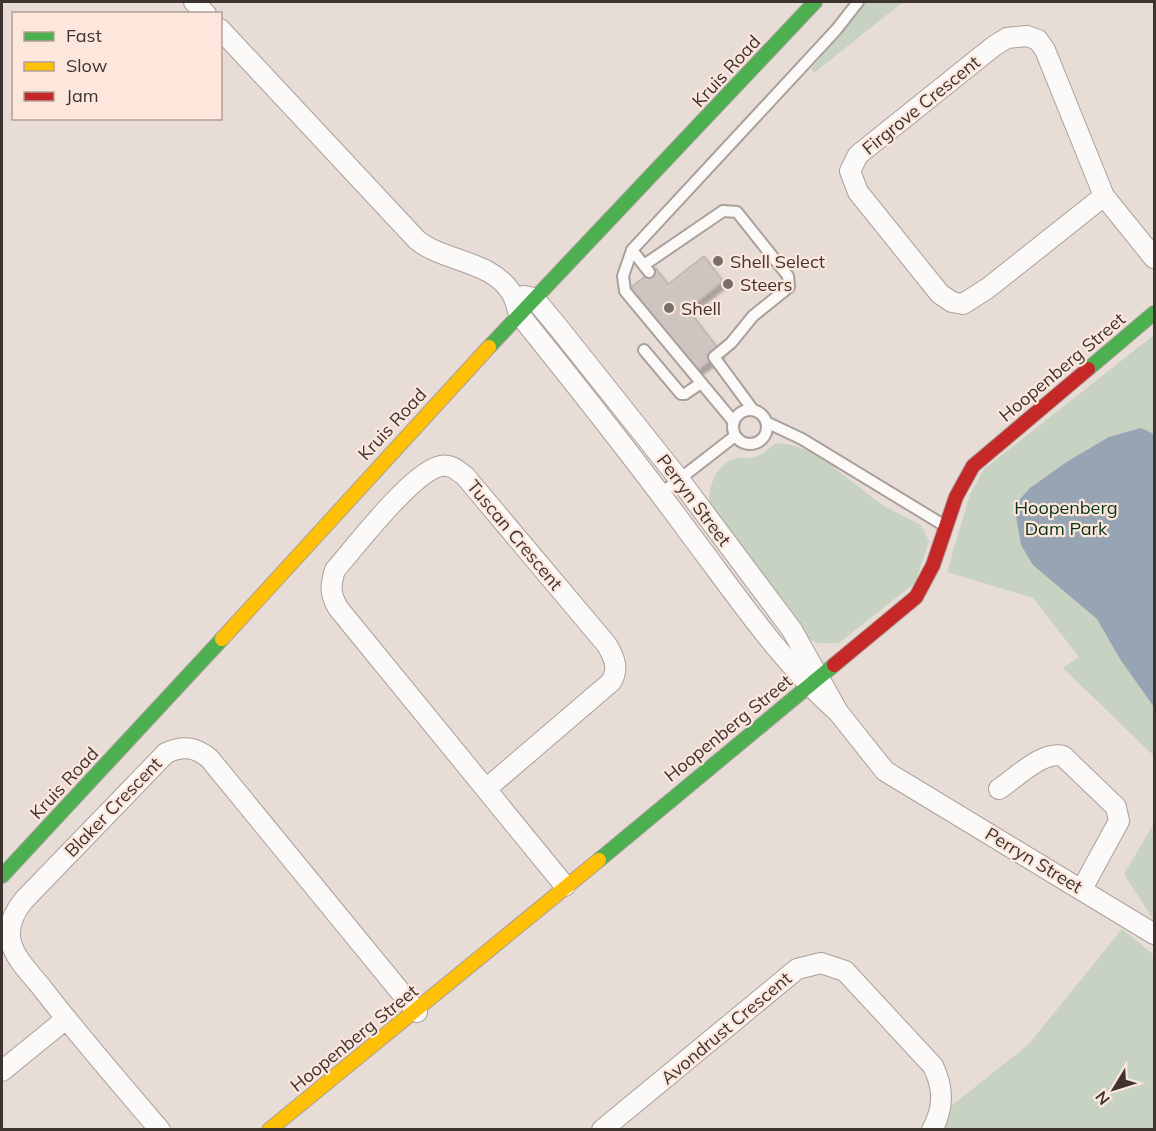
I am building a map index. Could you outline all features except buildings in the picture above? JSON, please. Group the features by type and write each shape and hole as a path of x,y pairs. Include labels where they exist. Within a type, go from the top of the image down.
{"street":[{"name":"Kruis Road","path":"2,876 210,653 343,504 519,314 815,2"},
{"path":"222,31 417,240 445,256 481,268 512,292 534,298"},
{"name":"Firgrove Crescent","path":"1104,196 988,288 963,304 952,302 940,294 858,192 850,171 863,151 994,46 1007,38 1027,36 1038,40 1048,56 1104,196 1155,258"},
{"path":"512,292 519,314"},
{"name":"Perryn Street","path":"534,298 679,479 792,630 814,681"},
{"name":"Hoopenberg Street","path":"269,1130 417,1012 565,886 916,597 930,574 958,489 973,466 1155,313"},
{"name":"Perryn Street","path":"519,314 623,444 659,495 814,681 871,757 885,771 1155,934"},
{"name":"Tuscan Crescent","path":"486,789 610,682 616,674 616,665 607,645 465,476 452,466 439,466 412,483 335,570 330,586 331,596 338,608 565,886"},
{"name":"Blaker Crescent","path":"160,1130 66,1019 17,956 11,942 10,926 14,912 166,753 187,747 199,750 209,758 417,1012"},
{"path":"999,789 1046,757 1058,754 1063,756 1116,807 1119,821 1082,889"},
{"name":"Avondrust Crescent","path":"610,1127 797,969 821,963 845,971 933,1066 940,1081 942,1097 940,1110 932,1130"},
{"path":"2,1071 66,1019"}],"lane":[{"path":"766,422 766,433 759,442 747,444 735,436 733,421 624,291 623,276 632,250 836,30 858,2"},
{"path":"632,250 647,269 727,209 737,212 788,276 789,287 753,316 731,343 714,357 753,410 760,414 766,422 802,439 945,526"},
{"path":"644,350 681,394 686,394 701,382"},
{"path":"733,421 740,413 753,410"},
{"path":"659,495 735,436"}],"green space":[{"path":"866,2 903,2 814,73 811,69"},
{"name":"Hoopenberg Dam Park","path":"1154,335 1154,756 1063,668 1079,657 1033,598 947,572 970,494 984,469"},
{"path":"776,443 792,445 815,453 882,505 921,525 929,541 915,583 839,643 817,643 808,638 709,507 714,477 724,465 738,458 755,457"},
{"path":"1154,823 1154,921 1124,874"},
{"path":"1122,929 1154,955 1154,1129 942,1130 951,1106 1028,1045"}],"water":[{"path":"1141,428 1154,434 1154,707 1120,659 1097,619 1033,565 1021,545 1016,516 1020,499 1030,488 1068,461 1109,437"}],"traffic: fast":[{"path":"489,347 815,2"},
{"path":"1088,369 1154,313"},
{"path":"2,876 222,639"},
{"path":"599,860 834,665"}],"traffic: slow":[{"path":"222,639 489,347"},
{"path":"269,1130 599,860"}],"traffic: jam":[{"path":"834,665 916,597 933,565 956,497 973,466 1088,369"}],"place":[{"name":"Shell Select","path":"718,261"},
{"name":"Steers","path":"728,284"},
{"name":"Shell","path":"669,308"}]}
